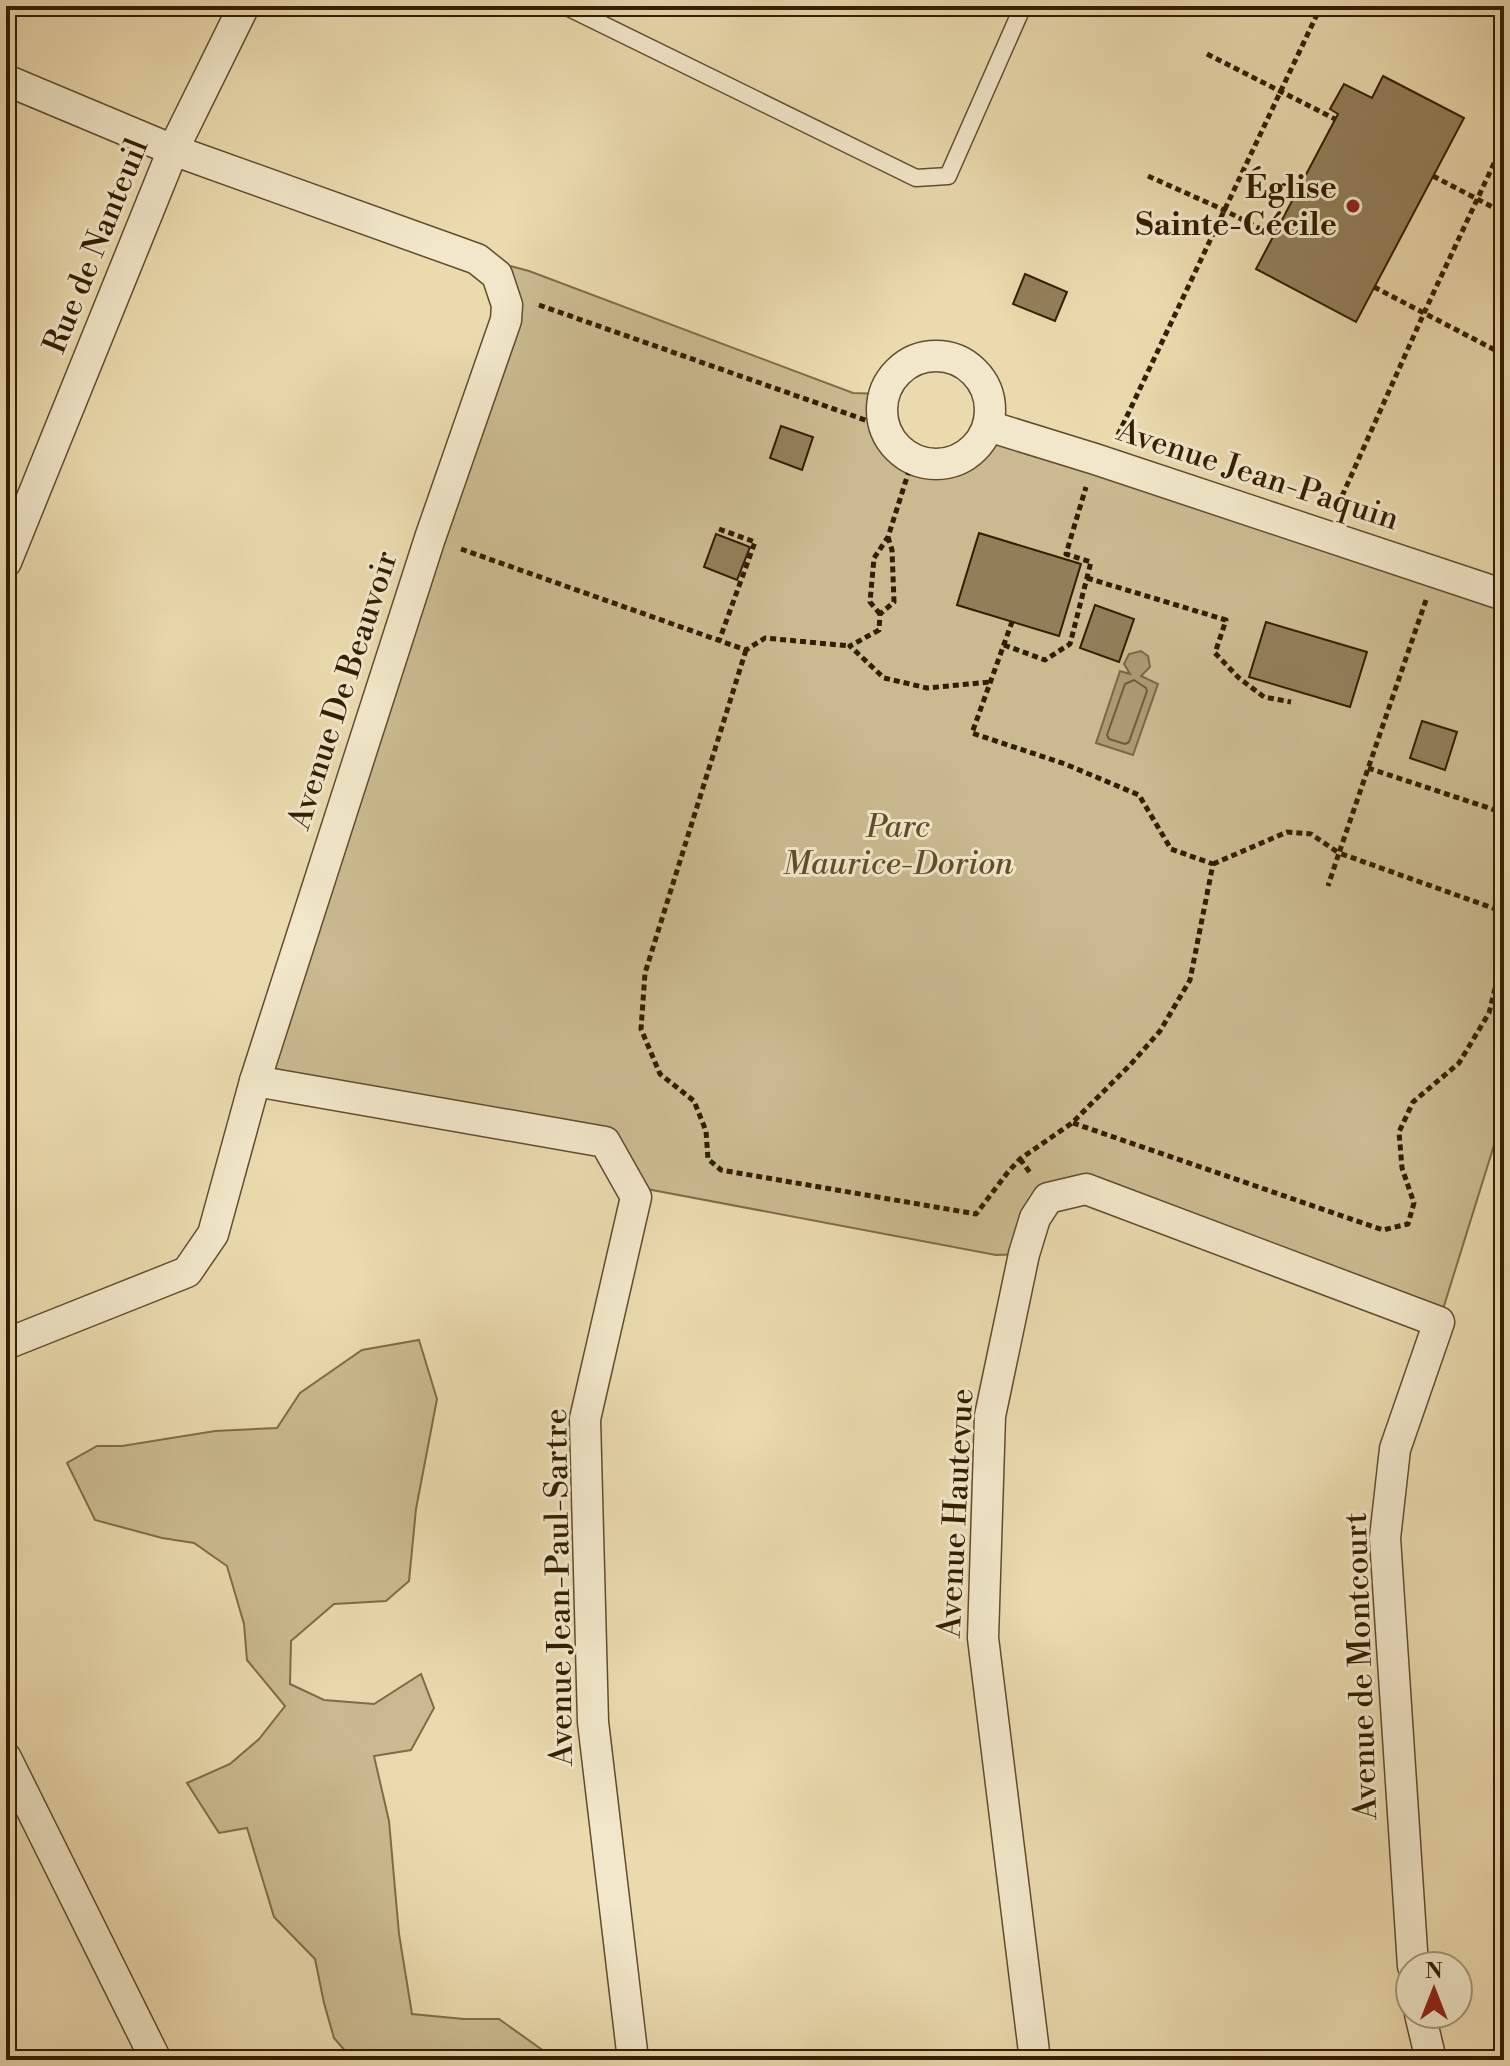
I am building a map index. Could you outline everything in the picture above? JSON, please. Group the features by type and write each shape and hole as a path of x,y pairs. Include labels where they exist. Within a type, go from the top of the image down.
{"street":[{"name":"Rue de Nanteuil","path":"6,562 173,150 244,6"},
{"path":"6,80 173,150 477,259 497,275 503,292"},
{"name":"Avenue De Beauvoir","path":"6,1344 187,1272 213,1234 255,1081 430,538 506,320 507,305 503,292"},
{"path":"936,356 953,359 968,366 980,378 988,393 988,426 970,452 952,461 939,464 913,458 900,450 885,427 882,411 884,394 892,379 904,367 919,359 936,356"},
{"name":"Avenue Jean-Paquin","path":"988,426 1504,595"},
{"name":"Avenue Jean-Paul-Sartre","path":"255,1081 605,1142 636,1197 585,1419 593,1722 633,2060"},
{"name":"Avenue Hautevue","path":"1035,2060 983,1638 990,1416 1024,1254 1035,1218 1048,1198 1086,1189 1439,1322"},
{"name":"Avenue de Montcourt","path":"1412,1950 1385,1538 1395,1449 1439,1322"},
{"path":"6,1758 156,2060"},
{"path":"1424,2030 1431,2060"}],"lane":[{"path":"565,6 916,178 948,176 1023,6"}],"path":[{"path":"1004,645 1045,660 1070,644 1091,562 1066,554 1100,461 1321,6"},
{"path":"1207,54 1335,119"},
{"path":"1324,535 1504,142"},
{"path":"1148,176 1274,236"},
{"path":"1433,176 1504,213"},
{"path":"1374,287 1497,351"},
{"path":"503,292 885,427"},
{"path":"913,458 888,537 874,558 870,602 880,614 879,630 850,646 765,638 746,650 645,973 641,1029 660,1074 694,1101 706,1131 708,1159 721,1170 976,1214 1020,1159 1072,1123 1160,1031 1190,980 1213,864"},
{"path":"719,529 755,542 719,641"},
{"path":"880,614 894,602 892,550 888,537"},
{"path":"430,538 746,650"},
{"path":"1328,886 1435,572"},
{"path":"1087,578 1226,620 1215,653 1239,678 1264,697 1291,702"},
{"path":"1012,622 972,733 1065,764 1139,795 1171,849 1213,864 1287,832 1311,834 1339,853 1504,912"},
{"path":"850,646 884,678 927,688 990,682"},
{"path":"1368,768 1504,813"},
{"path":"1072,1123 1383,1230 1408,1224 1414,1203 1402,1168 1399,1132 1413,1102 1459,1063 1489,1013 1504,952"}],"green space":[{"name":"Parc Maurice-Dorion","path":"503,264 529,271 853,393 884,394 883,416 889,436 905,453 926,462 949,462 960,458 970,452 988,426 1504,595 1504,1113 1439,1322 1086,1189 1048,1198 1024,1254 996,1255 631,1186 605,1142 255,1081 506,320"},
{"path":"419,1340 437,1399 416,1509 409,1581 386,1601 334,1604 291,1641 290,1684 324,1700 374,1704 421,1674 434,1708 411,1750 374,1756 389,1821 399,1934 412,2014 499,2019 541,2049 525,2060 353,2060 334,2038 315,1959 274,1917 247,1828 219,1833 187,1783 230,1764 259,1739 285,1706 247,1660 244,1624 227,1566 194,1543 95,1520 67,1463 97,1446 122,1446 215,1431 277,1428 300,1393 362,1350"}],"water":[{"path":"1141,651 1148,656 1150,667 1141,676 1158,684 1133,755 1096,743 1120,671 1130,674 1124,664 1129,654"}],"building":[{"name":"Église Sainte-Cécile","path":"1383,76 1464,118 1356,322 1256,269 1338,114 1330,109 1344,84 1372,98"},
{"path":"1025,274 1067,292 1055,321 1013,304"},
{"path":"781,426 813,437 802,470 770,458"},
{"path":"979,533 1081,564 1059,636 957,605"},
{"path":"716,534 750,547 737,580 704,567"},
{"path":"1095,605 1134,619 1119,662 1080,648"},
{"path":"1266,622 1367,652 1350,707 1249,677"},
{"path":"1422,721 1457,732 1445,770 1410,758"}],"place":[{"name":"Église Sainte-Cécile","path":"1353,206"}]}
